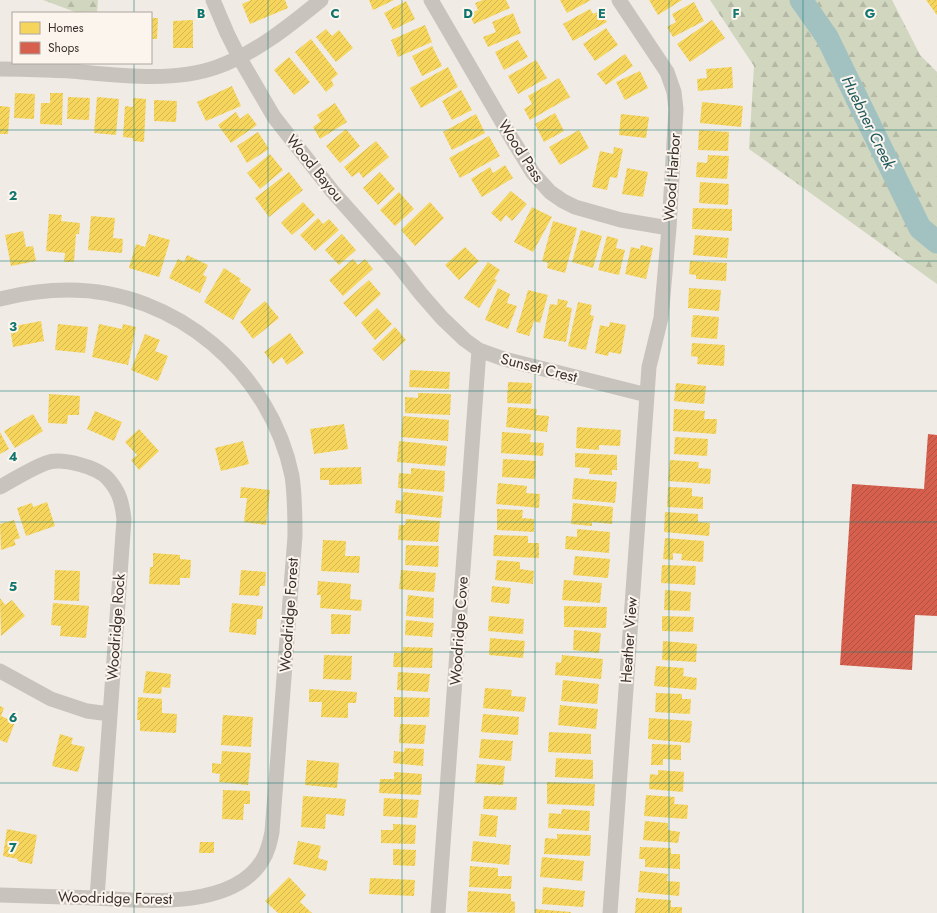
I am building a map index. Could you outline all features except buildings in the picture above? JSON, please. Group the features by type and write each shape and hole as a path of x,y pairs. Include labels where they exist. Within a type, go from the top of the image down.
{"street":[{"name":"Wood Bayou","path":"213,0 239,57 274,116 333,192 399,266 442,318"},
{"path":"0,68 60,67 140,77 194,74 217,67 256,48 298,19 321,0"},
{"name":"Wood Pass","path":"431,0 533,173 550,192 575,207 621,220 669,228"},
{"name":"Wood Harbor","path":"619,0 662,62 674,92 676,109 669,228 661,318 649,367"},
{"name":"Woodridge Forest","path":"0,299 46,290 94,291 141,302 163,311 204,336 240,369 267,408 278,430 286,453 292,476 295,500 295,536 272,832 269,846 262,861 246,878 226,889 204,896 181,900 158,901 0,895"},
{"name":"Sunset Crest","path":"442,318 464,340 479,350 504,359 647,395"},
{"name":"Woodridge Cove","path":"438,913 479,350"},
{"name":"Heather View","path":"610,913 649,367"},
{"name":"Woodridge Rock","path":"0,487 47,462 69,462 87,466 108,478 121,499 124,519 96,898"},
{"path":"0,671 51,700 87,711 110,714"}],"green space":[{"path":"43,0 98,0 97,12 75,12"},
{"path":"710,0 892,0 920,55 937,72 937,284 749,149 754,66"}],"waterway":[{"name":"Huebner Creek","path":"801,0 827,37 920,228 937,242"}]}
